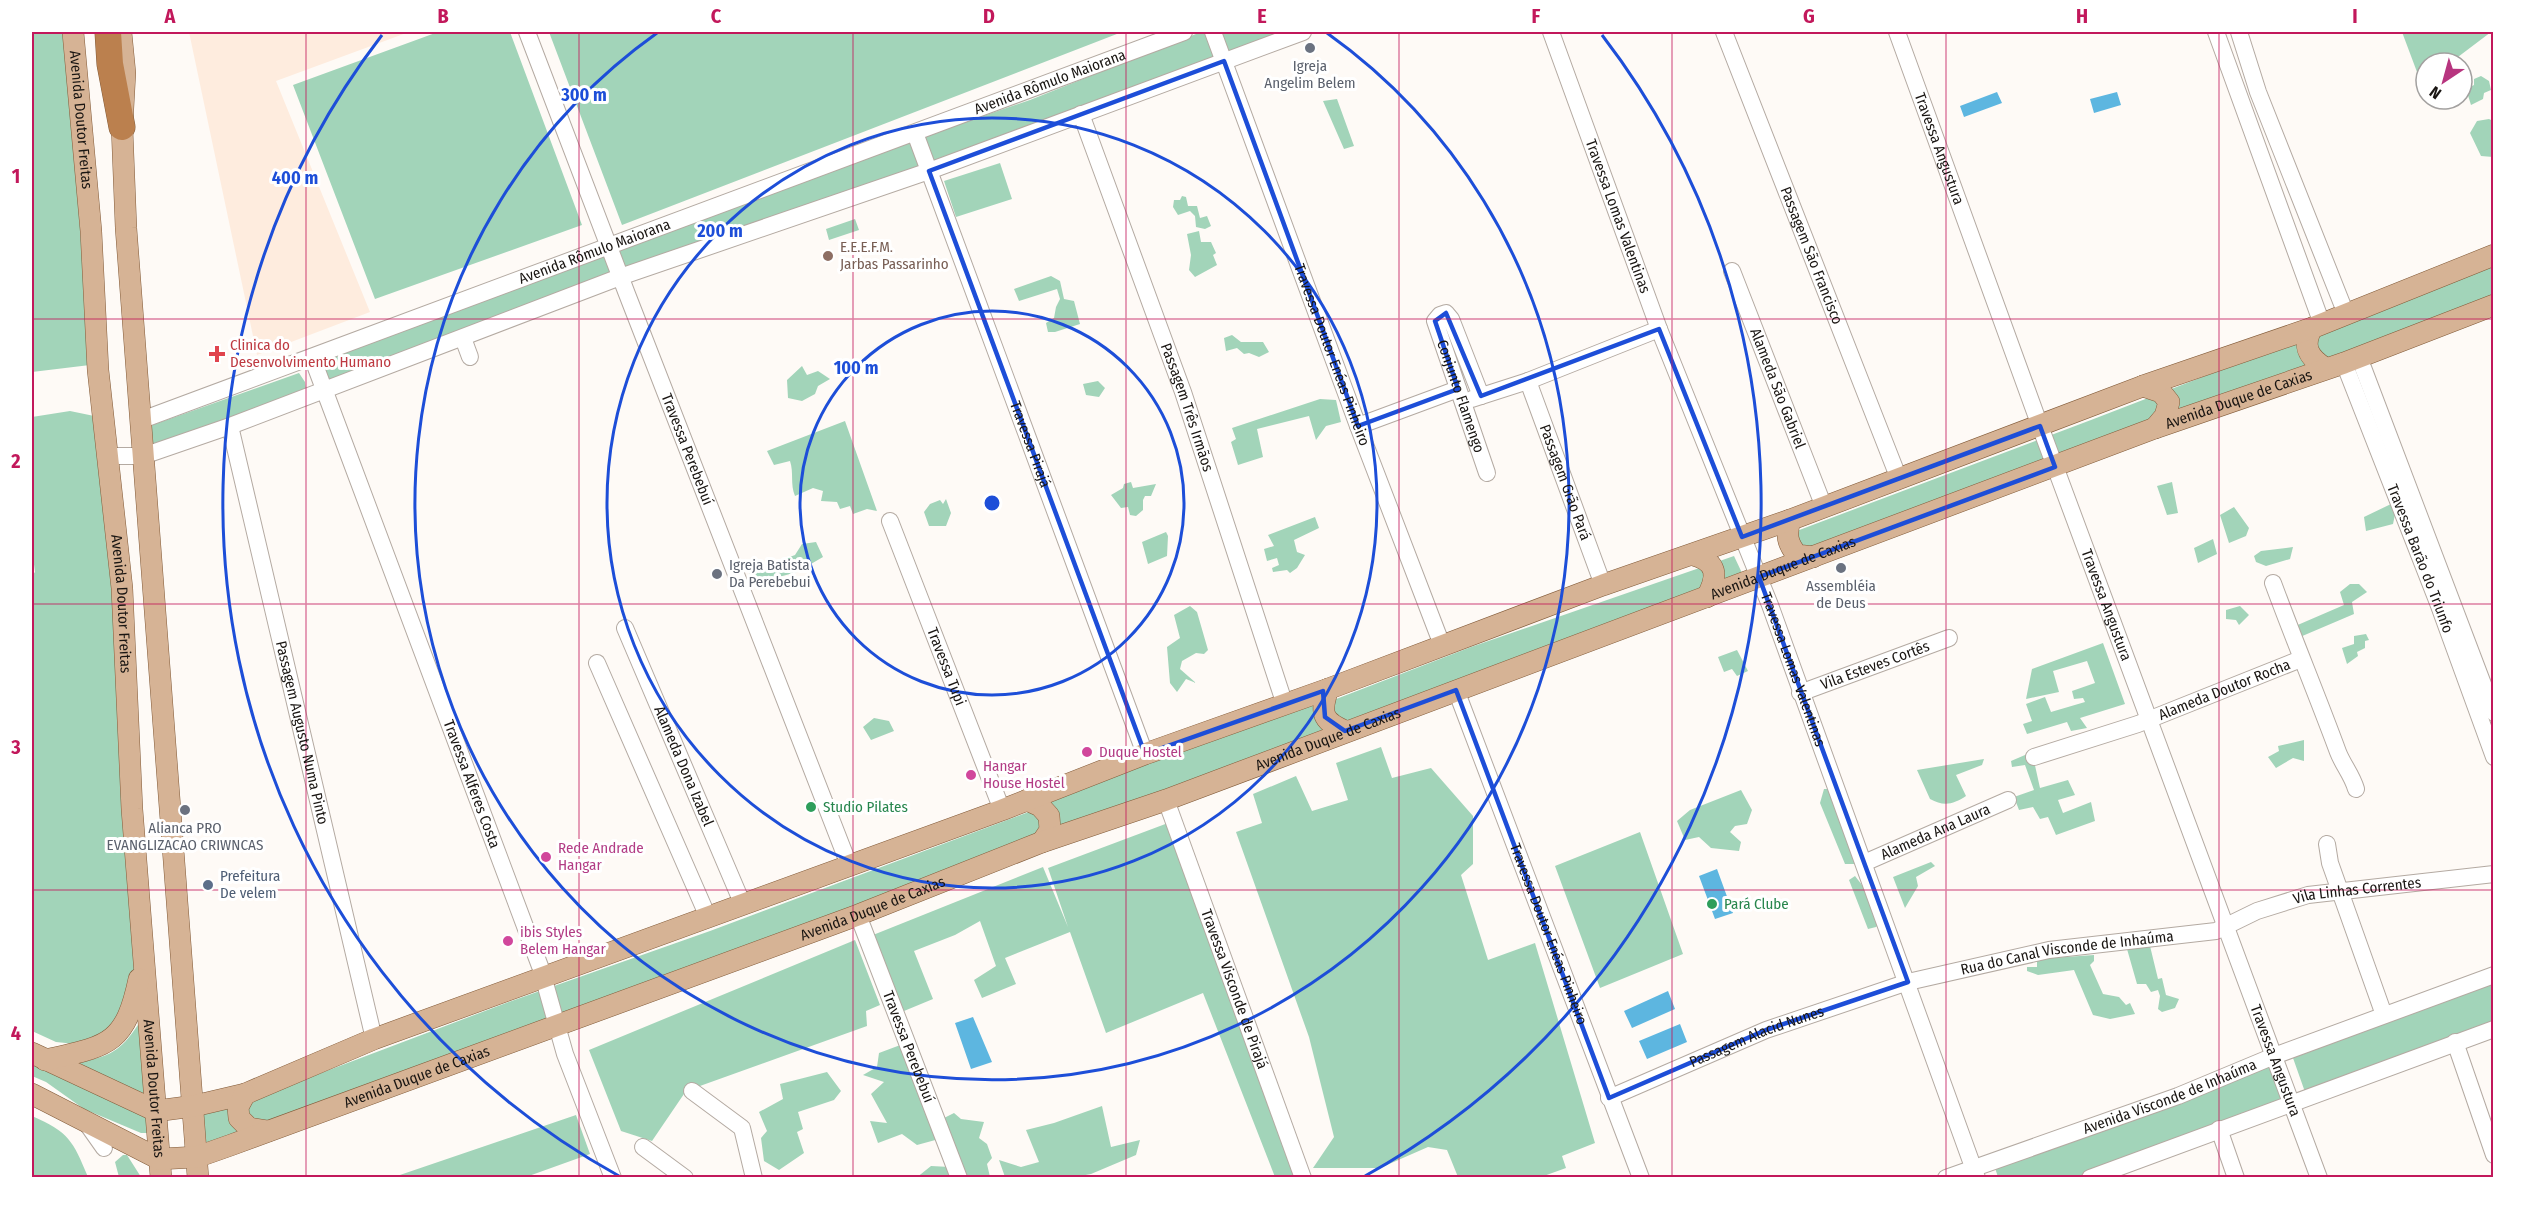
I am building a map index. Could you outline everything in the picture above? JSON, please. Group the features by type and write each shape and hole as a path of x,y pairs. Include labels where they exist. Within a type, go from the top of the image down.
{"highway":[{"path":"108,32 110,64 121,122"}],"main road":[{"name":"Avenida Doutor Freitas","path":"73,32 90,231 98,370 122,588 132,808 160,1168"},
{"path":"121,32 125,73 121,122 126,228 197,1167"},
{"path":"90,231 104,220 115,221 126,228"},
{"path":"38,1056 156,1111 194,1106 244,1094 374,1039 1002,810 1145,754 1285,705 1603,585 1790,520 2143,386 2317,326 2493,255"},
{"name":"Avenida Duque de Caxias","path":"160,1168 197,1167 268,1131 858,915 1042,842 1166,800 2155,428 2343,363 2493,305"},
{"path":"2317,326 2306,339 2307,352 2316,362 2343,363"},
{"path":"2143,386 2161,392 2169,402 2165,416 2155,428"},
{"path":"1790,520 1787,533 1789,545 1797,555 1813,556"},
{"path":"1693,555 1705,558 1712,567 1715,581 1707,597"},
{"path":"122,588 135,580 153,587"},
{"path":"1328,689 1323,703 1324,717 1330,725 1345,731"},
{"path":"1028,800 1040,806 1049,816 1050,830 1042,842"},
{"path":"38,1056 93,1049 108,1043 118,1034 127,1021 144,958"},
{"path":"32,1094 84,1120 160,1168"},
{"path":"244,1094 238,1107 239,1118 249,1128 268,1131"}],"street":[{"name":"Travessa Perebebuí","path":"527,32 849,865"},
{"name":"Avenida Rômulo Maiorana","path":"139,421 1184,32"},
{"name":"Travessa Doutor Enéas Pinheiro","path":"1214,32 1358,426 1442,645"},
{"path":"108,456 143,456 230,426 620,277 929,171 1303,32"},
{"name":"Travessa Lomas Valentinas","path":"1551,32 1659,329 1759,577 1908,982 1975,1172"},
{"name":"Passagem São Francisco","path":"1724,32 1899,478"},
{"name":"Travessa Angustura","path":"1897,32 2040,426 2319,1178"},
{"path":"2216,32 2317,326"},
{"path":"2239,32 2258,92 2346,314"},
{"path":"2239,98 2258,92"},
{"name":"Passagem Três Irmãos","path":"1081,114 1183,392 1285,705"},
{"name":"Travessa Pirajá","path":"915,133 1145,754"},
{"name":"Alameda São Gabriel","path":"1732,271 1824,507"},
{"name":"Conjunto Flamengo","path":"1480,396 1451,319 1446,313 1440,315 1435,321 1487,473"},
{"path":"1358,426 1460,396 1480,396 1528,381 1659,329"},
{"path":"464,338 470,357"},
{"name":"Travessa Alferes Costa","path":"312,357 543,976 566,1054 613,1178"},
{"name":"Travessa Barão do Triunfo","path":"2343,363 2402,463 2425,522 2443,600 2493,757"},
{"name":"Travessa Barão do Triunfo","path":"2343,363 2443,600 2459,612 2493,713"},
{"name":"Passagem Grão Pará","path":"1528,381 1603,585"},
{"name":"Passagem Augusto Numa Pinto","path":"230,426 374,1039"},
{"name":"Travessa Tupi","path":"890,521 1002,810"},
{"name":"Alameda Doutor Rocha","path":"2273,583 2301,659 2356,789"},
{"name":"Alameda Dona Izabel","path":"625,628 743,905"},
{"name":"Vila Esteves Cortês","path":"1800,693 1949,638"},
{"name":"Alameda Doutor Rocha","path":"2034,757 2138,724 2301,659"},
{"path":"597,663 708,917"},
{"name":"Travessa Doutor Enéas Pinheiro","path":"1456,690 1641,1178"},
{"name":"Travessa Visconde de Pirajá","path":"1166,800 1303,1178"},
{"name":"Alameda Ana Laura","path":"1863,863 2008,800"},
{"path":"2327,844 2330,863 2384,1016"},
{"name":"Vila Linhas Correntes","path":"2226,925 2288,900 2341,890 2493,874"},
{"name":"Travessa Perebebuí","path":"858,915 959,1178"},
{"name":"Rua do Canal Visconde de Inhaúma","path":"1908,982 2049,950 2086,944 2189,936 2216,932 2226,925"},
{"name":"Avenida Visconde de Inhaúma","path":"1946,1178 1975,1172 2178,1096 2274,1056 2493,975"},
{"name":"Passagem Alacid Nunes","path":"1609,1098 1766,1030 1908,982"},
{"path":"2090,1178 2128,1171 2219,1129 2493,1029"},
{"path":"2455,1042 2493,1155"},
{"path":"692,1091 742,1128 754,1178"},
{"path":"84,1120 104,1148"},
{"path":"2219,1129 2236,1178"},
{"path":"643,1147 685,1178"}],"highlighted area":[{"path":"1224,61 1358,426 1458,389 1435,321 1446,313 1481,396 1659,329 1742,537 2040,426 2055,467 1759,577 1908,982 1766,1030 1609,1098 1456,690 1345,731 1325,717 1323,691 1145,754 929,171"}],"shaded area":[{"path":"189,32 409,32 276,81 370,312 257,355"}],"green space":[{"path":"32,32 66,32 90,365 32,372"},
{"path":"438,32 510,32 582,225 375,299 293,85"},
{"path":"549,32 1122,32 622,225"},
{"path":"1201,32 1292,32 623,272 614,248 858,159 1030,100"},
{"path":"2402,32 2491,32 2466,51 2414,51 2414,64"},
{"path":"2481,76 2489,81 2491,90 2484,93 2483,99 2474,104 2474,85 2474,79"},
{"path":"1337,99 1354,146 1344,149 1323,101"},
{"path":"2489,119 2493,121 2493,157 2481,156 2470,133 2477,121"},
{"path":"1000,163 1012,199 956,217 944,181"},
{"path":"1182,196 1186,197 1188,206 1197,206 1200,218 1207,216 1211,226 1205,229 1196,227 1195,216 1190,211 1178,215 1173,207 1174,200 1180,200"},
{"path":"855,219 859,230 829,240 826,229"},
{"path":"1199,231 1201,242 1211,242 1216,253 1213,255 1217,265 1195,277 1189,270 1191,255 1187,234"},
{"path":"605,253 611,275 328,385 319,360"},
{"path":"2493,265 2493,299 1802,550 1794,532 2091,420"},
{"path":"1051,276 1060,281 1064,299 1074,301 1080,324 1055,332 1048,332 1046,323 1054,318 1060,299 1057,289 1019,301 1014,289"},
{"path":"1232,335 1241,342 1263,342 1269,352 1259,357 1249,353 1244,354 1237,348 1226,351 1224,338"},
{"path":"802,366 807,375 818,371 830,379 818,386 815,394 802,401 788,398 787,380"},
{"path":"299,373 305,382 306,391 147,450 144,428"},
{"path":"1098,381 1105,388 1099,397 1086,395 1083,384"},
{"path":"1320,399 1336,400 1341,422 1326,426 1316,440 1309,416 1257,429 1263,457 1238,465 1231,442 1236,439 1232,428"},
{"path":"70,411 99,417 138,956 123,1021 85,1045 56,1042 32,1031 32,576 35,572 32,549 32,417"},
{"path":"845,421 877,511 867,509 853,514 850,506 840,509 837,502 821,501 823,491 813,488 795,496 790,461 774,465 767,451"},
{"path":"1131,482 1133,488 1156,484 1151,496 1145,496 1143,510 1136,516 1130,515 1128,507 1121,508 1111,495 1123,488 1124,484"},
{"path":"2172,482 2178,513 2167,515 2157,486"},
{"path":"946,499 951,513 946,526 929,526 924,512 930,504 940,500 943,504"},
{"path":"2391,504 2396,510 2393,524 2366,531 2364,517"},
{"path":"2234,507 2249,528 2246,536 2229,543 2220,515"},
{"path":"1315,517 1319,528 1294,540 1297,552 1305,555 1297,568 1290,573 1287,570 1273,572 1272,568 1279,565 1277,558 1267,561 1264,549 1274,546 1268,535"},
{"path":"1166,532 1168,536 1167,556 1148,564 1142,542"},
{"path":"2213,539 2217,554 2198,563 2194,548"},
{"path":"816,542 823,557 797,572 754,584 749,572 795,555 802,544"},
{"path":"2293,547 2290,559 2266,566 2256,562 2254,556 2261,551"},
{"path":"1734,556 1742,573 1343,723 1337,723 1331,701 1471,647"},
{"path":"2350,584 2359,584 2367,592 2352,602 2354,614 2300,637 2293,627 2344,605 2340,592"},
{"path":"1190,606 1197,612 1208,650 1204,654 1196,653 1182,661 1180,669 1196,683 1186,679 1177,692 1170,683 1167,647 1180,638 1174,615"},
{"path":"2240,606 2249,615 2239,625 2236,620 2226,619 2226,610"},
{"path":"2366,634 2369,640 2365,641 2365,648 2357,652 2358,656 2347,664 2342,648 2354,644 2354,636"},
{"path":"2103,643 2125,704 2080,718 2087,728 2071,731 2067,722 2027,734 2023,724 2032,721 2026,704 2045,697 2051,712 2085,702 2083,698 2074,699 2072,691 2095,683 2087,661 2053,671 2059,692 2026,699 2032,669"},
{"path":"1737,650 1748,671 1737,676 1732,669 1724,672 1718,657"},
{"path":"1319,700 1330,731 1053,831 1041,800"},
{"path":"874,718 889,721 894,731 871,740 863,727"},
{"path":"2304,740 2304,761 2293,758 2276,768 2268,757 2279,751 2278,746"},
{"path":"1381,747 1392,778 1431,768 1473,816 1473,864 1461,875 1488,960 1535,943 1595,1143 1562,1156 1566,1168 1541,1177 1458,1177 1447,1150 1428,1147 1380,1168 1313,1168 1334,1137 1309,1037 1236,832 1262,823 1253,794 1296,776 1312,811 1348,800 1336,763"},
{"path":"2032,752 2040,788 2068,780 2075,795 2058,800 2063,813 2091,802 2095,821 2056,835 2048,817 2040,819 2033,807 2019,810 2014,797 2034,790 2025,765 2012,767 2011,761"},
{"path":"1984,759 1982,765 1956,775 1966,796 1949,804 1930,799 1917,770"},
{"path":"1824,789 1829,789 1859,858 1855,864 1845,864 1820,803"},
{"path":"1741,790 1752,810 1747,824 1735,826 1730,832 1741,842 1739,851 1711,848 1699,837 1685,840 1677,821 1690,810"},
{"path":"1034,810 1044,825 1037,836 822,922 267,1127 250,1123 244,1105 271,1092 506,1003 710,931"},
{"path":"1168,823 1299,1177 1275,1177 1203,993 1106,1033 1070,932 1005,958 1016,984 982,998 974,980 996,966 980,921 955,935 914,951 933,999 904,1011 873,935 1043,867 1068,927 1048,868"},
{"path":"1640,832 1683,954 1600,988 1555,866"},
{"path":"1931,862 1935,866 1916,877 1918,886 1905,908 1893,877"},
{"path":"1855,876 1862,885 1868,887 1882,922 1876,927 1868,929 1849,880"},
{"path":"855,940 880,1005 866,1011 867,1026 686,1091 652,1141 621,1131 589,1050"},
{"path":"2150,946 2158,979 2162,978 2166,995 2179,999 2175,1008 2162,1012 2158,1009 2160,996 2158,990 2151,992 2146,984 2137,984 2127,949"},
{"path":"2094,955 2094,961 2090,965 2103,994 2119,997 2126,1005 2130,1003 2135,1014 2110,1019 2093,1015 2074,970 2038,975 2027,971 2027,967 2037,967 2037,959"},
{"path":"2493,983 2493,1025 2305,1092 2293,1058"},
{"path":"145,1013 153,1105 69,1063 96,1059 115,1050 130,1036"},
{"path":"903,1044 939,1139 917,1145 902,1134 878,1143 870,1121 887,1123 871,1094 884,1082 863,1075 877,1067 879,1053"},
{"path":"32,1061 153,1115 151,1133 141,1133 84,1109 46,1082 32,1076"},
{"path":"2270,1062 2284,1101 2080,1177 1998,1177 1994,1165"},
{"path":"827,1072 841,1091 834,1100 798,1112 803,1129 797,1132 804,1153 779,1170 764,1161 761,1138 767,1131 759,1112 783,1099 780,1084"},
{"path":"238,1099 247,1130 200,1152 198,1109"},
{"path":"1102,1106 1111,1147 1140,1140 1136,1155 1091,1174 1069,1178 1005,1177 999,1160 1021,1167 1039,1162 1026,1130"},
{"path":"954,1113 961,1119 984,1122 979,1138 987,1144 992,1158 987,1164 990,1177 965,1177 944,1118"},
{"path":"576,1115 590,1154 526,1177 394,1177"},
{"path":"32,1116 54,1127 68,1139 88,1177 32,1177"},
{"path":"123,1155 127,1155 141,1177 119,1177 115,1162"},
{"path":"931,1166 950,1167 955,1177 916,1178"}],"water":[{"path":"1997,92 2002,103 1964,117 1960,106"},
{"path":"2117,92 2121,105 2094,113 2090,99"},
{"path":"1717,869 1733,913 1715,919 1699,876"},
{"path":"1668,991 1675,1009 1632,1028 1624,1011"},
{"path":"973,1017 992,1062 971,1069 955,1023"},
{"path":"1680,1024 1687,1042 1647,1059 1639,1041"}],"place":[{"name":"Igreja Angelim Belem","path":"1310,48"},
{"name":"E.E.E.F.M. Jarbas Passarinho","path":"828,256"},
{"name":"Clinica do Desenvolvimento Humano","path":"217,354"},
{"name":"Assembléia de Deus","path":"1841,568"},
{"name":"Igreja Batista Da Perebebui","path":"717,574"},
{"name":"Duque Hostel","path":"1087,752"},
{"name":"Hangar House Hostel","path":"971,775"},
{"name":"Studio Pilates","path":"811,807"},
{"name":"Alianca PRO EVANGLIZACAO CRIWNCAS","path":"185,810"},
{"name":"Rede Andrade Hangar","path":"546,857"},
{"name":"Prefeitura De velem","path":"208,885"},
{"name":"Pará Clube","path":"1712,904"},
{"name":"ibis Styles Belem Hangar","path":"508,941"}]}
